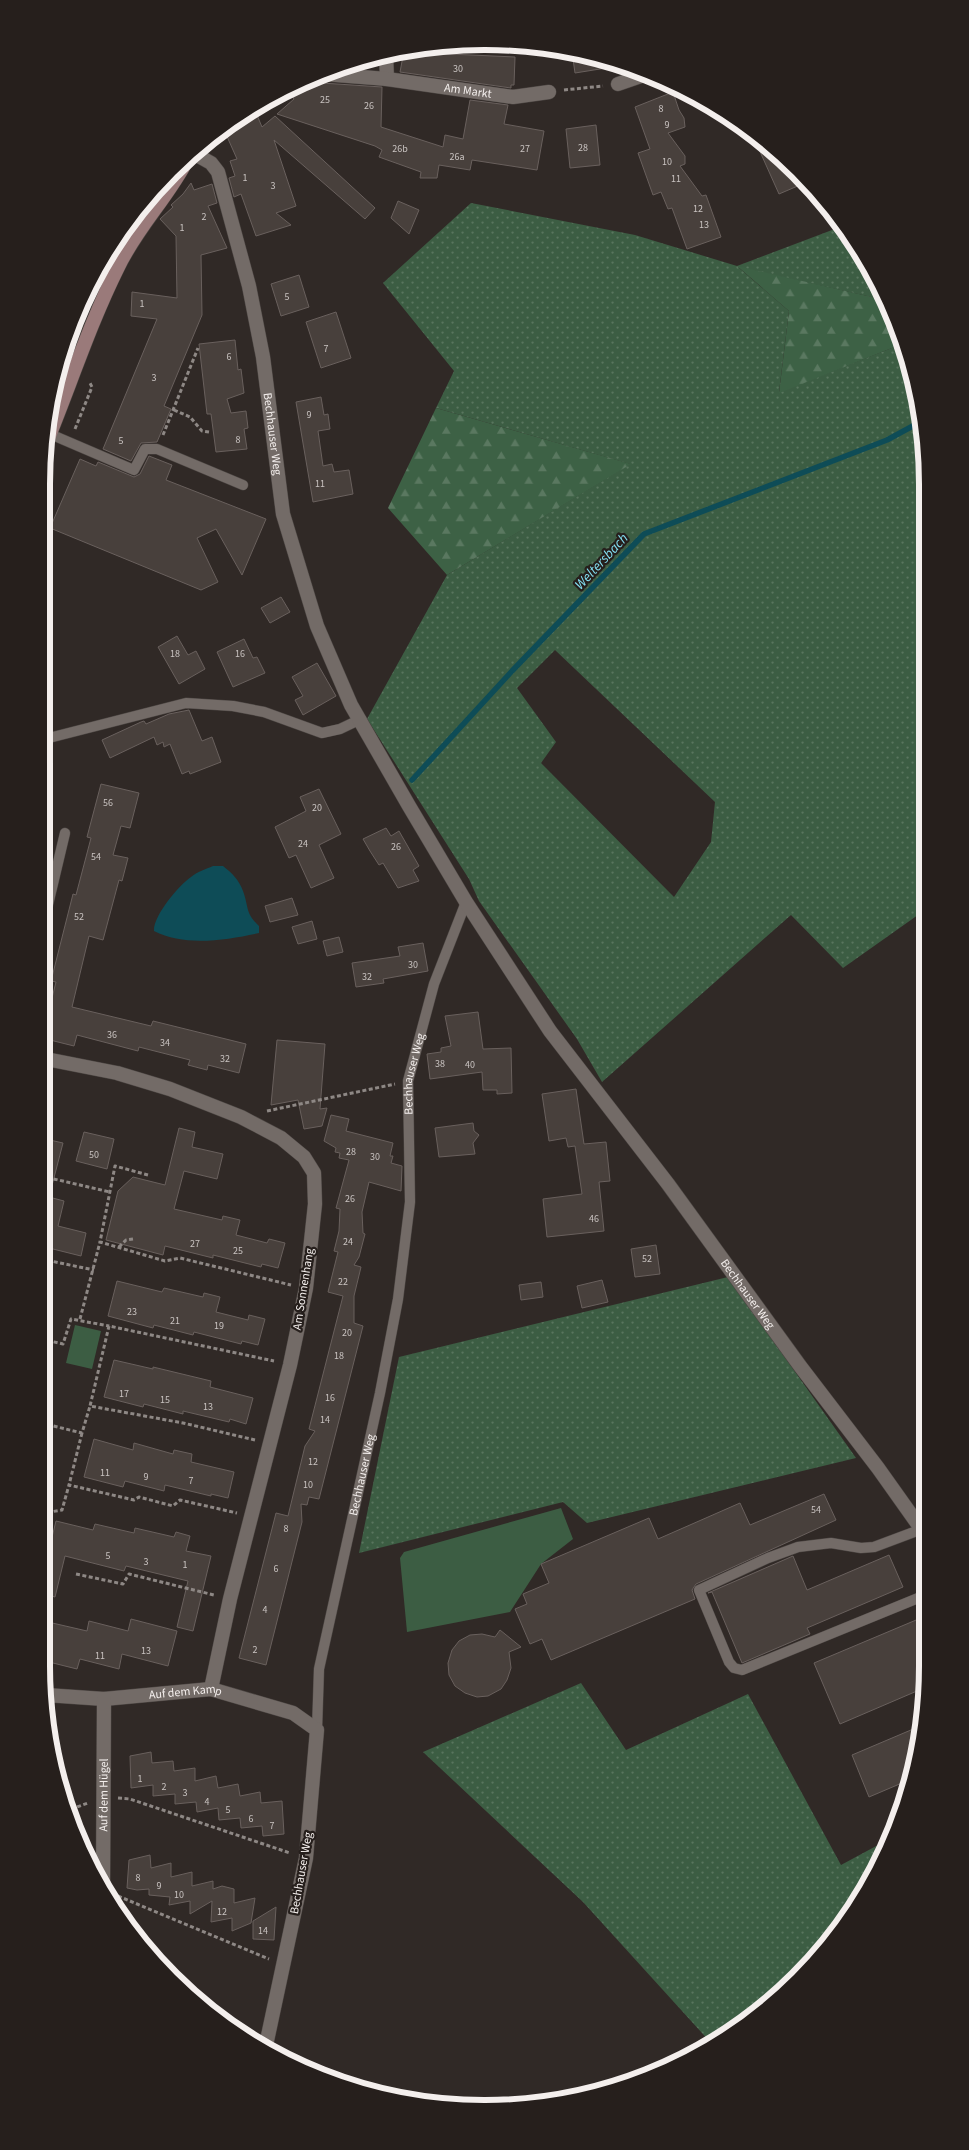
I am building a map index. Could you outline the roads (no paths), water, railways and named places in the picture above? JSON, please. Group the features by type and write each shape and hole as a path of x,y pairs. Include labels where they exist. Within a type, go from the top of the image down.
{"main road":[{"path":"55,424 119,266 147,218 179,175"}],"street":[{"path":"386,61 387,79"},
{"name":"Am Markt","path":"339,75 387,79 513,98 549,92"},
{"path":"618,84 636,78"},
{"name":"Bechhauser Weg","path":"200,157 211,163 218,172 249,286 263,356 283,514 317,626 352,704 466,902 550,1031 668,1184 919,1525"},
{"name":"Am Sonnenhang","path":"50,1059 117,1074 170,1089 241,1117 281,1138 304,1156 314,1174 315,1204 306,1288 290,1365 230,1599 211,1689"},
{"name":"Auf dem Kamp","path":"51,1695 104,1699 211,1689 292,1713 317,1730"},
{"name":"Auf dem Hügel","path":"103,1874 104,1699"},
{"name":"Bechhauser Weg","path":"267,2042 306,1858 317,1730"}],"lane":[{"path":"53,436 134,470 145,449 157,449 243,485"},
{"path":"50,738 186,703 233,706 264,712 322,733 340,729 361,719"},
{"path":"50,896 65,833"},
{"name":"Bechhauser Weg","path":"317,1730 319,1669 380,1393 398,1299 410,1202 408,1081 434,984 466,902"},
{"path":"919,1535 874,1547 861,1548 831,1544 798,1547 768,1558 699,1590 728,1662 734,1668 742,1670 919,1598"}],"water":[{"path":"213,866 223,866 237,880 243,891 249,913 259,926 259,933 219,940 192,941 166,936 154,931 162,909 180,887 193,875"}],"waterway":[{"name":"Weltersbach","path":"412,780 512,671 644,534 887,440 915,425"}]}
